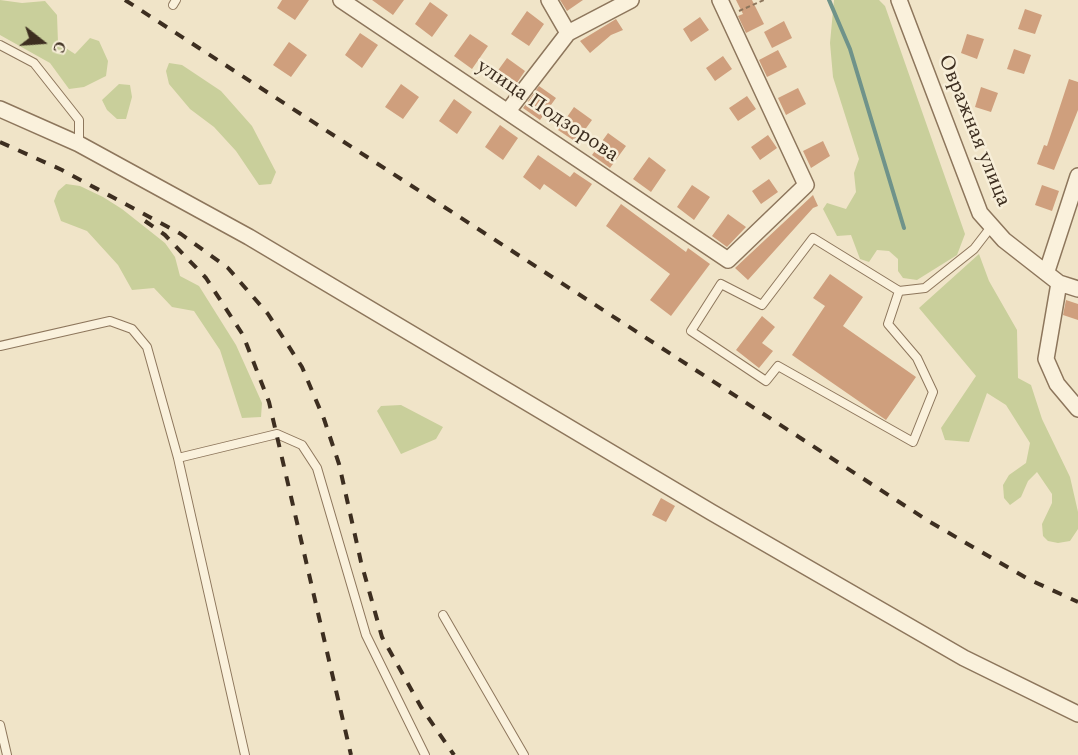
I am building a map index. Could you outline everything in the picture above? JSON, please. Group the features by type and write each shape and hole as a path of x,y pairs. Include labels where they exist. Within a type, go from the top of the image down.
{"street":[{"name":"улица Подзорова","path":"341,0 729,260 806,185 728,15"},
{"path":"549,0 568,33"},
{"path":"508,111 568,33 631,0"},
{"path":"720,0 728,15"},
{"name":"Овражная улица","path":"898,0 980,213 1004,240 1047,271 1059,283"},
{"path":"0,109 79,144 249,237 711,512 964,658 1078,714"},
{"path":"1047,271 1078,176"},
{"path":"1078,289 1059,283 1046,359 1057,384 1078,409"}],"lane":[{"path":"0,45 34,63 79,120 79,144"},
{"path":"899,291 888,324 917,358 933,392 913,442 778,366 765,381 691,331 721,284 762,305 813,238 899,291 925,288 974,249 991,227"},
{"path":"0,346 110,321 132,329 147,347 178,458 245,755"},
{"path":"178,458 277,434 302,445 317,468 366,635 425,755"},
{"path":"443,615 524,755"},
{"path":"0,725 7,755"}],"path":[{"path":"728,15 764,0"}],"green space":[{"path":"0,0 22,3 45,1 57,15 58,43 75,54 90,38 99,41 108,61 106,76 84,87 69,89 50,63 0,35"},
{"path":"834,0 879,0 885,6 965,234 957,255 917,280 903,278 898,271 898,259 889,251 877,250 869,262 860,259 851,235 837,236 823,209 827,203 846,209 856,192 854,173 859,159 833,77 830,43"},
{"path":"169,63 182,65 221,91 252,126 276,172 271,184 259,185 236,151 214,127 190,109 169,84 166,71"},
{"path":"119,84 130,85 132,97 126,119 117,119 107,110 102,100"},
{"path":"66,184 80,186 103,197 165,243 175,257 180,276 199,286 236,345 262,403 261,417 242,418 220,350 194,311 172,307 154,288 132,290 118,265 87,231 61,221 54,201 58,191"},
{"path":"979,254 989,281 1017,330 1018,378 1031,385 1042,419 1070,477 1078,512 1078,529 1070,541 1058,543 1048,541 1043,536 1042,524 1052,503 1052,494 1037,472 1028,481 1021,497 1010,505 1004,498 1003,485 1009,475 1026,463 1030,443 1006,405 987,393 969,442 945,440 941,428 976,376 919,308"},
{"path":"401,405 443,427 436,439 401,454 377,411 381,406"}],"building":[{"path":"282,0 309,0 295,20 277,8"},
{"path":"372,0 404,0 393,15"},
{"path":"560,0 583,0 567,11"},
{"path":"736,0 752,0 764,24 746,33 738,16 743,14"},
{"path":"430,2 448,15 432,37 415,24"},
{"path":"1025,9 1042,15 1035,34 1018,29"},
{"path":"527,11 544,24 529,46 511,34"},
{"path":"700,17 709,30 691,42 683,29"},
{"path":"616,19 623,30 611,35 590,53 580,41"},
{"path":"784,21 792,38 772,48 764,32"},
{"path":"360,33 378,45 362,68 345,55"},
{"path":"470,34 488,46 472,69 454,56"},
{"path":"967,34 984,39 977,59 961,53"},
{"path":"289,42 307,55 291,77 273,65"},
{"path":"1014,49 1031,55 1024,74 1007,69"},
{"path":"778,50 787,67 767,77 759,60"},
{"path":"723,56 732,69 715,81 706,68"},
{"path":"507,58 525,71 510,93 491,80"},
{"path":"1069,79 1078,82 1078,110 1054,170 1037,164 1044,145 1047,146"},
{"path":"401,84 419,97 403,119 385,107"},
{"path":"539,86 556,98 540,120 523,108"},
{"path":"981,87 998,93 991,112 975,107"},
{"path":"798,88 806,104 786,115 778,98"},
{"path":"747,96 756,109 738,121 729,108"},
{"path":"454,99 472,112 457,134 439,121"},
{"path":"574,107 592,120 576,142 558,130"},
{"path":"500,125 518,138 503,160 485,147"},
{"path":"608,133 626,146 610,168 592,155"},
{"path":"768,135 777,148 760,160 751,147"},
{"path":"823,141 830,156 811,168 803,151"},
{"path":"538,155 570,177 574,172 592,184 576,207 544,184 540,190 523,177"},
{"path":"649,157 666,170 651,192 633,179"},
{"path":"769,179 778,192 761,204 752,191"},
{"path":"692,185 710,197 694,220 677,207"},
{"path":"1042,185 1059,191 1052,211 1035,205"},
{"path":"813,195 818,206 813,208 748,280 735,268"},
{"path":"621,204 686,252 688,248 710,264 671,316 650,300 670,274 606,226"},
{"path":"728,214 746,227 727,247 712,236"},
{"path":"830,274 863,297 843,326 916,377 886,420 792,355 825,306 813,298"},
{"path":"1066,300 1078,304 1078,320 1063,315"},
{"path":"762,316 775,327 762,343 773,351 759,368 736,350"},
{"path":"661,498 675,506 666,522 652,515"}],"waterway":[{"path":"829,0 850,49 904,228"}],"railway":[{"path":"125,0 930,522 1028,579 1078,602"},
{"path":"0,142 62,170 181,234 228,268 268,314 302,367 324,419 339,464 361,562 382,637 421,707 454,755"},
{"path":"145,221 165,235 206,278 243,335 269,402 351,755"}]}
